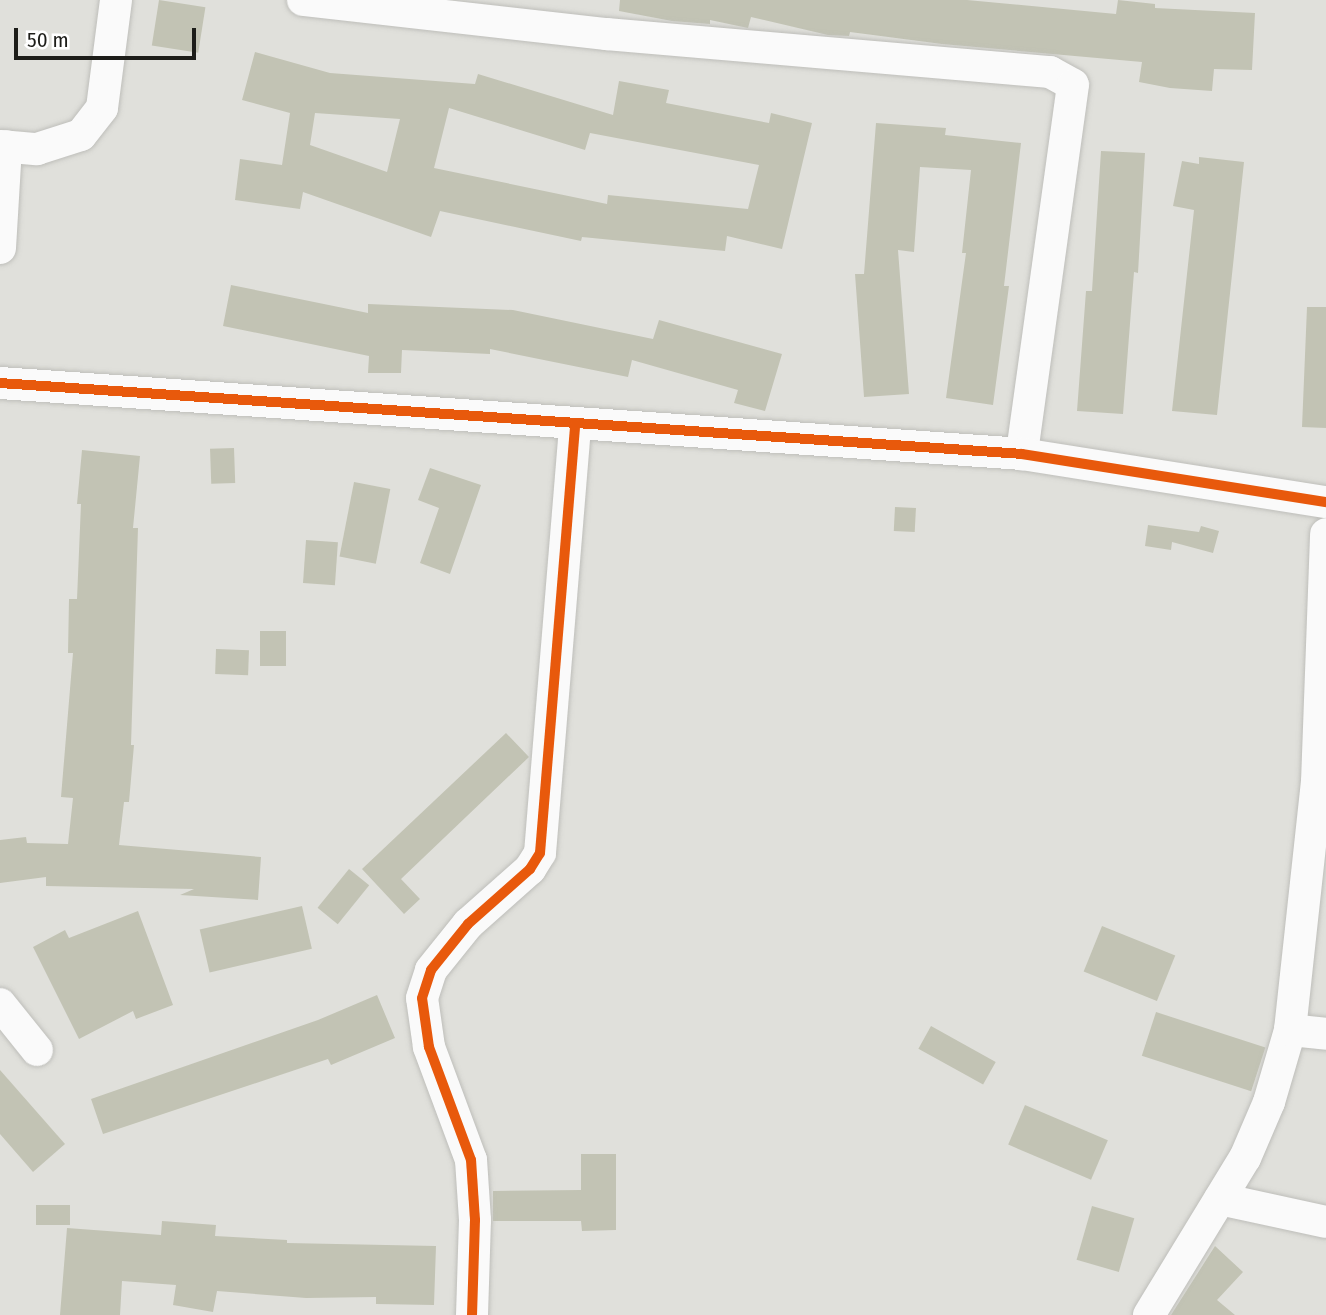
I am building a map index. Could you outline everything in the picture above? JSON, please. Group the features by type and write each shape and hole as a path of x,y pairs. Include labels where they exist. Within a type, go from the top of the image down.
{"street":[{"path":"0,248 3,146 37,149 81,135 102,108 116,0"},
{"path":"303,0 606,34 1050,72 1073,85 1022,454"},
{"path":"0,383 1022,454 1326,502"},
{"path":"472,1315 475,1220 471,1160 429,1047 422,998 431,970 468,924 530,869 540,853 575,423"},
{"path":"1149,1315 1245,1158 1269,1102 1290,1030 1317,782 1326,534"},
{"path":"0,1004 37,1050"},
{"path":"1290,1030 1326,1034"},
{"path":"1220,1199 1326,1222"}],"building":[{"path":"159,0 205,7 198,53 152,45"},
{"path":"620,0 967,0 1116,14 1118,0 1155,4 1155,8 1255,13 1252,70 1214,69 1212,91 1170,88 1139,82 1142,62 942,44 850,32 849,36 828,35 751,17 748,28 710,20 710,24 672,21 619,11"},
{"path":"255,52 330,73 475,84 478,74 613,115 619,81 669,90 666,103 769,123 771,113 812,123 782,249 727,236 725,251 582,237 581,241 440,211 431,237 303,192 300,209 235,200 240,159 282,165 290,113 242,100","holes":["449,108 585,150 590,133 759,165 748,209 608,195 607,204 434,168","315,113 400,119 387,172 310,145"]},
{"path":"876,123 946,128 945,135 1021,143 1004,286 1009,286 993,405 946,398 966,253 962,253 971,170 920,167 914,252 898,250 909,394 864,397 855,274 864,274"},
{"path":"1101,151 1145,153 1138,273 1134,272 1123,414 1077,411 1086,291 1092,291"},
{"path":"1199,157 1244,162 1217,415 1172,411 1194,210 1173,206 1182,161 1199,164"},
{"path":"231,285 368,313 368,304 513,310 653,339 659,320 782,354 765,411 734,403 738,390 632,360 628,377 490,349 490,354 402,350 401,373 368,373 369,356 223,326"},
{"path":"1307,307 1326,307 1326,428 1302,427"},
{"path":"234,448 235,483 211,484 210,449"},
{"path":"82,450 140,456 133,528 138,528 131,745 134,745 129,802 124,802 119,845 261,857 258,900 180,895 194,889 46,886 46,877 0,883 0,840 26,837 27,843 68,844 73,798 61,797 73,653 68,653 69,599 77,599 81,504 77,504"},
{"path":"430,468 481,485 450,574 420,563 439,508 418,500"},
{"path":"354,482 390,489 376,564 339,557"},
{"path":"895,507 916,508 915,532 894,531"},
{"path":"1148,525 1199,532 1201,526 1219,531 1213,553 1172,542 1171,550 1145,546"},
{"path":"306,540 338,542 335,585 303,583"},
{"path":"260,631 286,631 286,666 260,666"},
{"path":"216,649 249,650 248,675 215,674"},
{"path":"506,733 529,757 401,879 420,899 404,914 362,869"},
{"path":"349,869 369,885 338,924 318,908"},
{"path":"302,906 312,949 210,972 200,930"},
{"path":"138,911 173,1005 136,1019 133,1011 79,1039 33,947 65,930 69,938"},
{"path":"1102,926 1175,956 1157,1001 1084,971"},
{"path":"377,995 395,1038 331,1065 328,1059 103,1134 91,1099 318,1020"},
{"path":"1156,1012 1265,1048 1251,1091 1142,1056"},
{"path":"931,1026 996,1062 983,1085 918,1049"},
{"path":"0,1070 65,1144 33,1172 0,1134"},
{"path":"1025,1105 1108,1140 1091,1180 1008,1145"},
{"path":"581,1154 616,1154 616,1230 582,1231 581,1221 493,1221 493,1191 581,1190"},
{"path":"36,1205 70,1205 70,1225 36,1225"},
{"path":"1092,1206 1134,1218 1119,1272 1077,1260"},
{"path":"162,1221 216,1225 215,1236 287,1240 287,1243 436,1246 434,1305 376,1304 376,1297 306,1298 217,1291 213,1312 173,1305 176,1285 122,1281 120,1315 60,1315 67,1228 161,1235"},
{"path":"1215,1246 1243,1272 1217,1300 1235,1315 1171,1315"}],"cycle path":[{"path":"0,383 1022,454 1326,502"},
{"path":"472,1315 475,1220 471,1160 429,1047 422,998 431,970 468,924 530,869 540,853 575,423"}]}
